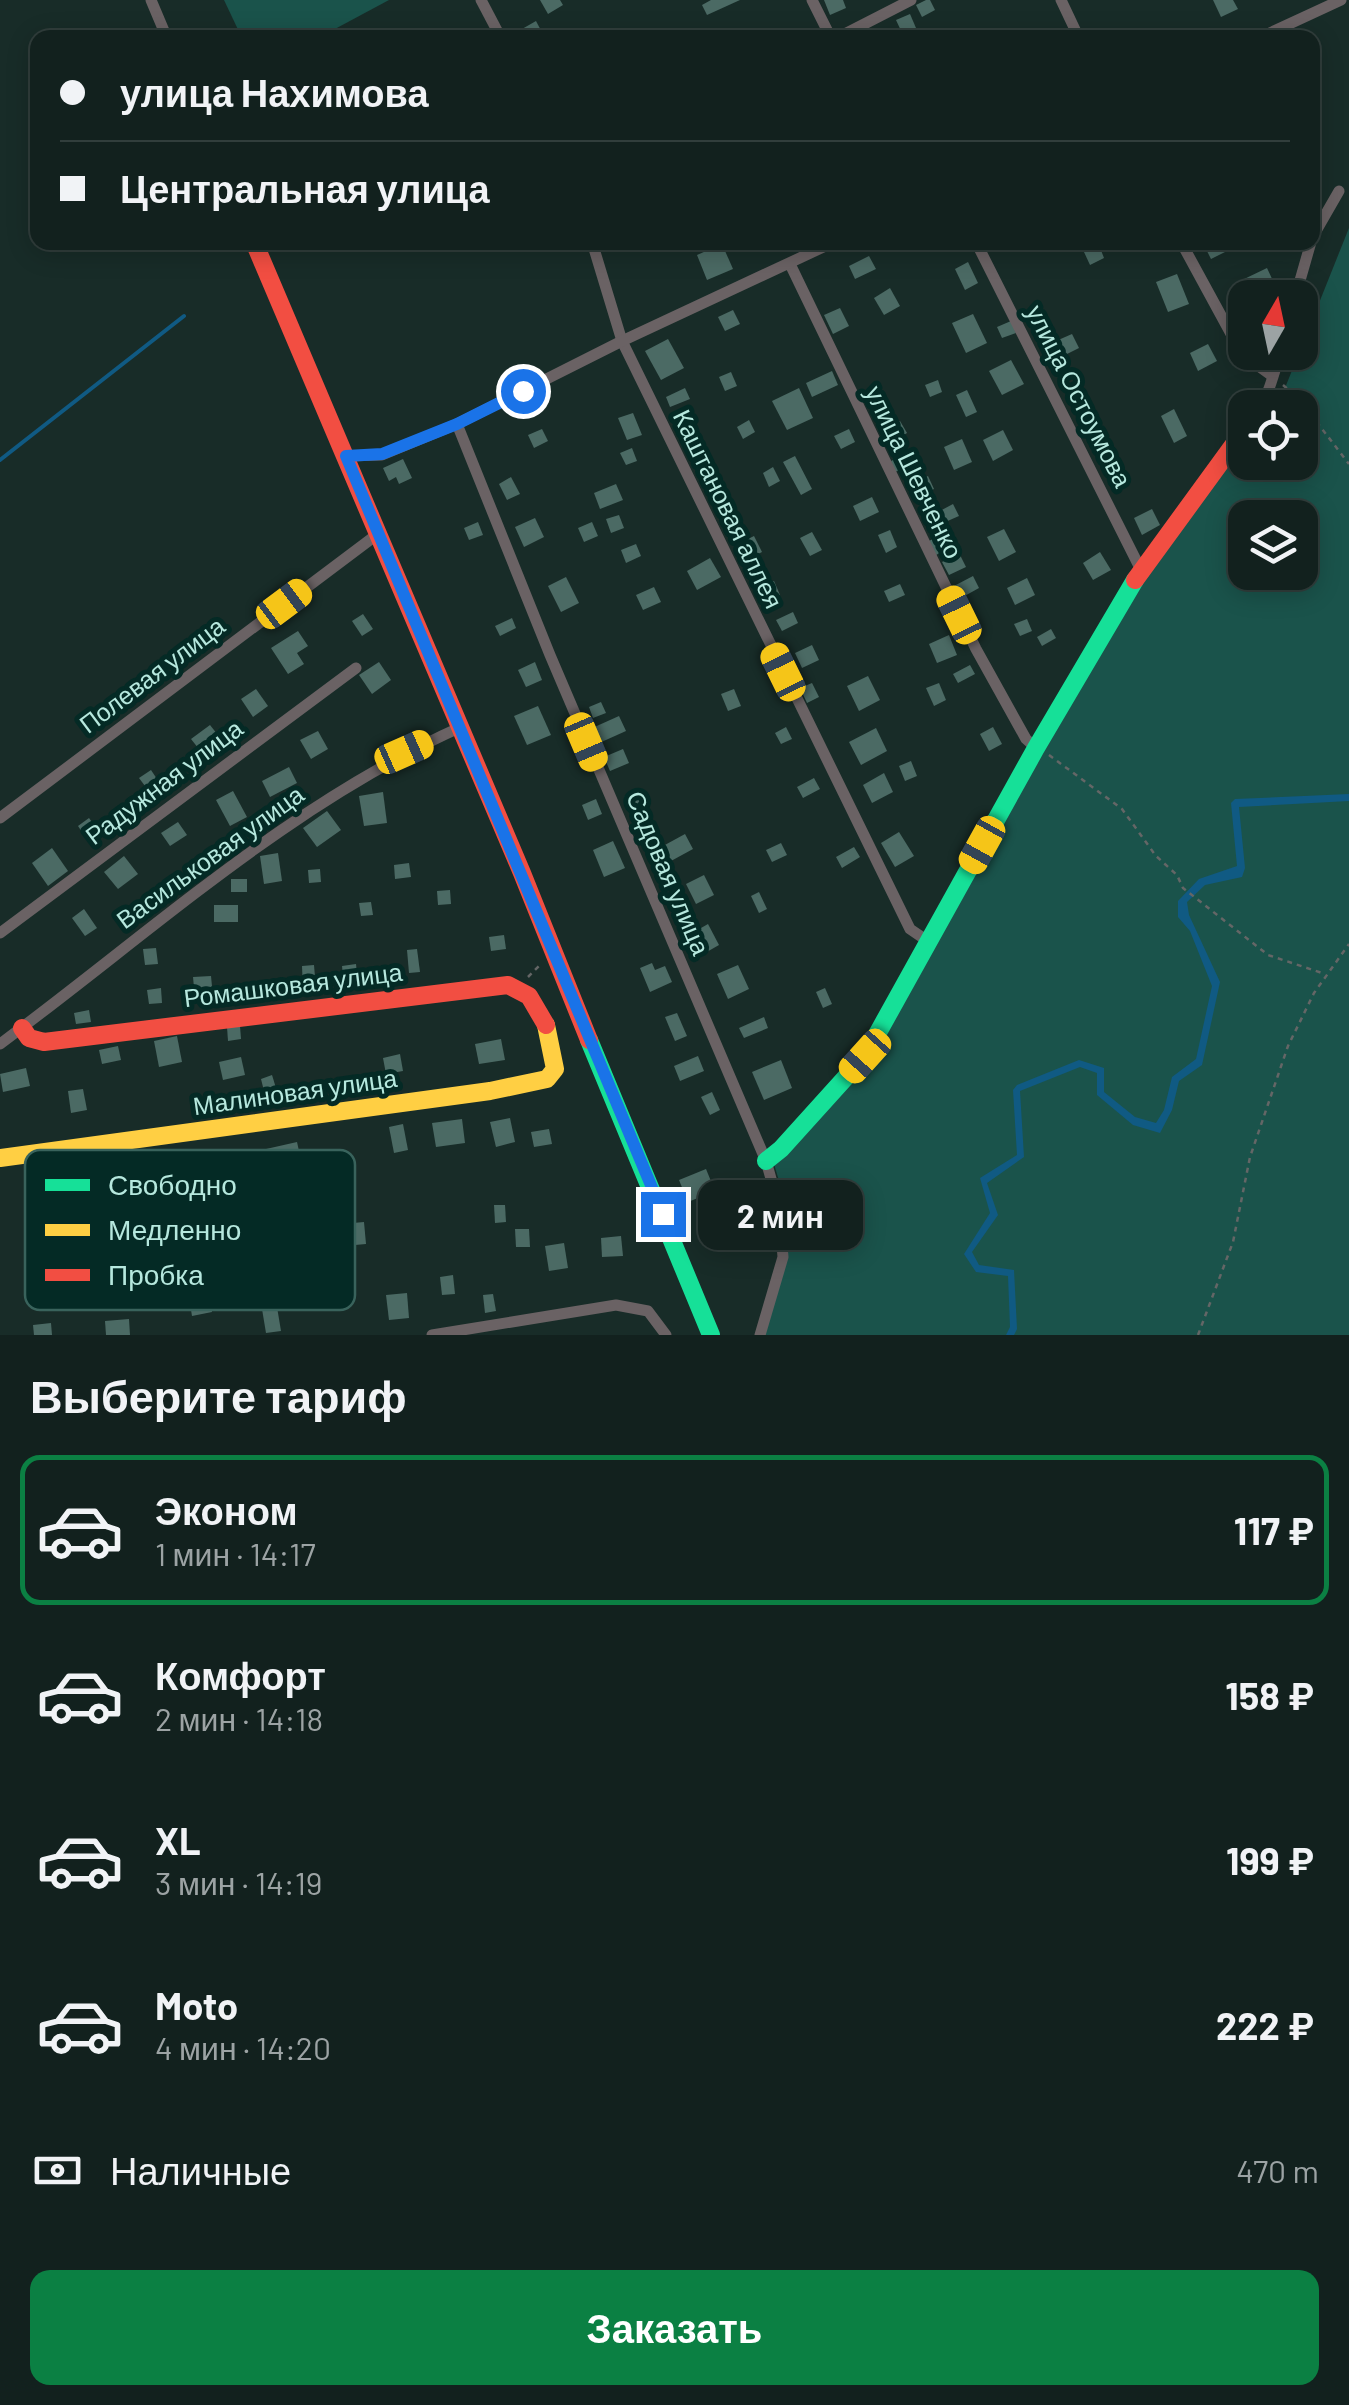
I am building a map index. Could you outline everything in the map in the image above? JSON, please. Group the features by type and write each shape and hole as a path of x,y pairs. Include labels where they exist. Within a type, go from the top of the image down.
{"street":[{"path":"150,0 163,30"},
{"path":"812,0 829,30"},
{"path":"850,30 911,0"},
{"path":"1060,0 1075,30"},
{"path":"1276,30 1341,0"},
{"path":"485,2 497,30"},
{"path":"1320,225 1339,191"},
{"path":"257,250 624,1116 711,1335"},
{"name":"Каштановая аллея","path":"594,250 622,341 910,928 929,942"},
{"path":"346,456 382,454 457,424 622,341 818,250"},
{"name":"улица Остоумова","path":"980,250 1141,570"},
{"path":"1185,250 1242,354 1271,374"},
{"path":"1301,280 1309,250"},
{"name":"улица Шевченко","path":"790,264 976,649 1026,739 1036,748"},
{"path":"1269,390 1273,370"},
{"name":"Садовая улица","path":"457,424 550,655 766,1162 779,1207 783,1257 760,1335"},
{"path":"766,1162 865,1056 1036,748 1141,570 1228,452"},
{"name":"Полевая улица","path":"0,818 379,533"},
{"name":"Радужная улица","path":"0,933 356,668"},
{"name":"Васильковая улица","path":"0,1044 262,842 404,752 460,727"},
{"name":"Ромашковая улица","path":"22,1028 30,1038 44,1042 508,985 520,986 530,995 548,1034"},
{"name":"Малиновая улица","path":"56,1150 452,1097 547,1079 556,1070 548,1034"},
{"name":"Малиновая улица","path":"0,1158 25,1154"},
{"path":"432,1335 616,1304 648,1310 666,1335"}],"path":[{"path":"1271,374 1299,399 1349,464"},
{"path":"1036,748 1056,758 1122,808 1156,856 1178,875 1182,888 1268,955 1327,974"},
{"path":"1198,1335 1233,1242 1250,1157 1288,1046 1327,974 1349,944"},
{"path":"527,978 538,966"}],"green space":[{"path":"224,0 389,0 333,30 238,30"},
{"path":"1349,228 1349,1335 765,1335 791,1242 788,1211 774,1164 868,1059 1144,573 1228,465 1228,480 1318,480 1318,390 1284,390 1292,370 1318,370 1318,306"}],"water":[{"path":"1349,794 1349,801 1239,807 1245,868 1242,877 1205,885 1187,902 1189,915 1220,982 1202,1065 1179,1081 1172,1110 1160,1133 1133,1125 1097,1095 1097,1073 1080,1067 1020,1091 1024,1157 987,1183 998,1215 972,1252 979,1265 1014,1270 1017,1329 1014,1335 1006,1335 1010,1327 1008,1276 976,1272 964,1254 990,1213 980,1178 1017,1155 1013,1090 1079,1060 1104,1068 1104,1092 1135,1117 1156,1123 1164,1110 1172,1077 1196,1059 1212,986 1190,931 1178,917 1178,901 1199,879 1237,866 1231,803 1235,799"}],"building":[{"path":"540,0 560,0 563,5 548,14"},
{"path":"711,0 740,0 707,15 702,5"},
{"path":"824,0 843,0 846,8 830,15"},
{"path":"926,0 935,10 922,17 916,5"},
{"path":"1213,0 1233,0 1238,9 1221,17"},
{"path":"910,14 916,28 901,30 896,20"},
{"path":"536,21 541,30 522,30"},
{"path":"725,250 733,269 707,280 697,255"},
{"path":"1101,250 1104,258 1090,265 1084,252"},
{"path":"1206,250 1229,250 1211,259"},
{"path":"869,256 876,269 855,279 849,266"},
{"path":"968,262 978,283 965,290 955,269"},
{"path":"1267,268 1273,280 1242,280"},
{"path":"1177,274 1189,304 1168,312 1156,282"},
{"path":"890,288 900,306 884,315 874,298"},
{"path":"840,308 849,326 833,334 824,315"},
{"path":"733,310 740,324 725,331 718,317"},
{"path":"973,314 987,343 966,353 952,323"},
{"path":"1011,321 1016,333 1002,338 997,327"},
{"path":"1072,334 1079,348 1063,356 1056,341"},
{"path":"668,339 684,368 661,380 645,351"},
{"path":"1208,344 1217,361 1198,371 1190,353"},
{"path":"1011,360 1024,384 1002,395 989,371"},
{"path":"832,371 838,385 812,397 806,383"},
{"path":"731,372 737,386 725,391 719,377"},
{"path":"938,380 942,392 930,397 925,385"},
{"path":"685,388 690,399 670,407 666,397"},
{"path":"799,388 813,418 787,430 772,401"},
{"path":"967,390 977,412 966,417 956,395"},
{"path":"1174,409 1187,436 1174,443 1161,416"},
{"path":"633,413 642,435 627,440 618,418"},
{"path":"749,420 755,432 743,439 737,427"},
{"path":"900,421 907,433 891,442 884,430"},
{"path":"542,429 548,441 534,448 528,435"},
{"path":"849,429 855,442 841,449 834,436"},
{"path":"1003,430 1013,450 993,461 983,440"},
{"path":"962,439 972,462 954,470 944,447"},
{"path":"632,448 637,461 626,465 620,453"},
{"path":"905,455 910,465 895,472 891,461"},
{"path":"795,456 812,489 801,495 783,462"},
{"path":"403,459 412,478 399,484 396,477 389,481 383,468"},
{"path":"773,467 780,481 769,487 763,473"},
{"path":"928,476 934,489 916,497 910,485"},
{"path":"511,477 520,494 507,500 499,484"},
{"path":"616,484 623,500 600,509 594,493"},
{"path":"872,497 879,512 860,521 853,506"},
{"path":"953,504 959,516 943,523 938,512"},
{"path":"1152,509 1160,525 1142,535 1134,518"},
{"path":"619,515 624,528 611,533 606,519"},
{"path":"535,518 544,537 524,547 515,527"},
{"path":"478,522 483,535 469,540 464,528"},
{"path":"592,522 598,536 584,542 578,528"},
{"path":"1004,529 1016,552 999,561 987,537"},
{"path":"890,530 897,547 886,553 878,535"},
{"path":"948,531 955,545 936,555 929,541"},
{"path":"812,532 822,550 810,556 800,538"},
{"path":"754,536 762,552 748,559 740,543"},
{"path":"636,544 641,556 626,563 621,550"},
{"path":"1100,552 1111,570 1093,580 1083,563"},
{"path":"959,553 966,567 949,575 942,562"},
{"path":"710,558 721,577 697,590 687,571"},
{"path":"973,576 979,588 961,598 954,586"},
{"path":"566,577 579,603 561,612 548,586"},
{"path":"1027,578 1035,595 1015,605 1007,588"},
{"path":"774,581 780,595 764,602 758,588"},
{"path":"900,584 905,595 889,602 884,591"},
{"path":"654,587 661,602 643,610 636,595"},
{"path":"793,612 798,623 782,631 776,620"},
{"path":"363,614 373,629 362,636 352,621"},
{"path":"512,618 516,628 500,636 495,626"},
{"path":"1027,619 1032,631 1020,636 1014,624"},
{"path":"1051,629 1056,638 1042,646 1037,637"},
{"path":"298,631 308,646 297,653 304,664 288,674 271,648"},
{"path":"949,635 957,655 937,663 929,644"},
{"path":"812,645 819,660 802,668 795,653"},
{"path":"379,662 391,680 372,694 359,675"},
{"path":"535,662 542,680 526,687 518,670"},
{"path":"970,665 975,674 958,683 953,674"},
{"path":"868,676 880,700 859,711 847,686"},
{"path":"812,683 819,697 807,703 800,688"},
{"path":"939,683 946,700 934,706 926,688"},
{"path":"256,689 268,706 253,717 241,699"},
{"path":"734,689 741,706 728,711 721,694"},
{"path":"601,702 606,713 593,718 589,707"},
{"path":"538,706 551,735 527,745 514,716"},
{"path":"619,716 626,731 597,744 590,729"},
{"path":"210,725 225,744 206,758 191,739"},
{"path":"786,727 792,739 781,744 775,733"},
{"path":"993,727 1002,744 989,751 980,734"},
{"path":"876,728 887,751 861,765 849,742"},
{"path":"318,731 328,749 311,759 300,740"},
{"path":"623,749 629,763 610,771 604,757"},
{"path":"911,761 917,776 905,781 899,766"},
{"path":"289,767 297,783 270,797 262,781"},
{"path":"151,770 159,782 148,790 139,778"},
{"path":"884,773 893,792 872,803 863,785"},
{"path":"814,778 820,789 803,798 797,787"},
{"path":"639,790 648,809 634,816 624,797"},
{"path":"233,791 247,817 230,826 216,800"},
{"path":"383,792 387,823 364,826 359,796"},
{"path":"596,799 602,814 588,820 582,805"},
{"path":"327,811 341,830 317,847 303,828"},
{"path":"89,818 102,836 90,844 78,826"},
{"path":"178,822 187,835 170,846 161,833"},
{"path":"899,832 914,856 895,867 881,843"},
{"path":"685,834 693,849 671,861 663,846"},
{"path":"613,841 625,868 604,877 593,850"},
{"path":"224,843 231,851 218,861 211,852"},
{"path":"781,843 787,855 772,862 766,850"},
{"path":"854,847 860,857 842,868 836,857"},
{"path":"52,848 68,871 48,886 32,863"},
{"path":"278,853 282,881 264,884 260,856"},
{"path":"124,856 138,874 118,889 104,872"},
{"path":"409,863 411,877 395,879 394,865"},
{"path":"320,869 321,882 309,883 308,870"},
{"path":"704,875 714,895 696,904 686,884"},
{"path":"231,879 247,879 247,892 231,892"},
{"path":"450,890 451,904 438,905 437,891"},
{"path":"759,892 767,909 759,913 751,896"},
{"path":"371,902 373,915 361,916 359,903"},
{"path":"214,905 238,905 238,922 214,922"},
{"path":"84,909 97,928 85,936 72,918"},
{"path":"708,924 719,945 705,953 694,932"},
{"path":"504,935 506,949 491,951 489,937"},
{"path":"156,948 158,964 145,965 143,949"},
{"path":"417,949 420,972 409,973 407,950"},
{"path":"652,963 655,970 665,966 672,982 650,992 640,968"},
{"path":"356,964 358,985 344,987 342,966"},
{"path":"314,965 316,989 303,990 302,966"},
{"path":"738,965 749,989 728,999 717,974"},
{"path":"211,976 213,997 195,998 193,977"},
{"path":"161,988 162,1003 149,1004 147,990"},
{"path":"825,988 832,1004 823,1008 816,992"},
{"path":"89,1010 91,1022 76,1024 74,1013"},
{"path":"677,1013 687,1036 675,1041 665,1017"},
{"path":"764,1017 768,1028 744,1038 739,1028"},
{"path":"240,1026 241,1039 228,1041 227,1027"},
{"path":"177,1036 182,1062 159,1067 154,1041"},
{"path":"501,1039 505,1060 479,1064 475,1044"},
{"path":"118,1046 121,1060 102,1064 99,1050"},
{"path":"400,1054 403,1071 386,1074 383,1058"},
{"path":"698,1056 704,1071 680,1081 674,1066"},
{"path":"241,1057 245,1075 223,1080 219,1062"},
{"path":"781,1060 792,1088 764,1100 752,1072"},
{"path":"26,1068 30,1086 3,1092 0,1074"},
{"path":"272,1075 276,1088 264,1091 261,1079"},
{"path":"83,1089 87,1110 71,1113 68,1091"},
{"path":"712,1092 720,1110 710,1115 701,1097"},
{"path":"510,1118 515,1142 496,1147 490,1122"},
{"path":"462,1119 465,1143 436,1147 432,1123"},
{"path":"403,1124 408,1150 394,1153 389,1127"},
{"path":"549,1129 552,1144 534,1147 531,1132"},
{"path":"297,1142 299,1150 266,1150"},
{"path":"706,1169 715,1191 688,1202 679,1180"},
{"path":"494,1205 505,1205 506,1222 495,1223"},
{"path":"364,1222 366,1244 355,1245 355,1223"},
{"path":"515,1229 529,1229 530,1247 516,1247"},
{"path":"621,1236 623,1256 602,1257 601,1238"},
{"path":"564,1243 568,1268 549,1271 545,1246"},
{"path":"453,1275 455,1294 442,1295 440,1277"},
{"path":"407,1293 409,1318 389,1320 386,1295"},
{"path":"493,1294 496,1311 485,1313 483,1295"},
{"path":"191,1310 212,1310 212,1312 192,1316"},
{"path":"262,1310 278,1310 281,1331 266,1333"},
{"path":"129,1319 130,1335 106,1335 105,1321"},
{"path":"51,1323 52,1335 34,1335 33,1325"}],"waterway":[{"path":"0,460 184,316"}],"traffic: fast":[{"path":"766,1161 865,1056 1036,748 1135,580"},
{"path":"589,1040 711,1335"}],"traffic: slow":[{"path":"59,1150 490,1091 547,1079 555,1069 546,1025"},
{"path":"0,1158 25,1155"}],"traffic: jam":[{"path":"257,250 589,1040"},
{"path":"1135,580 1228,452"},
{"path":"22,1028 29,1038 44,1042 508,985 529,996 546,1025"}],"route":[{"path":"523,391 457,424 382,454 346,456 663,1214"}]}
